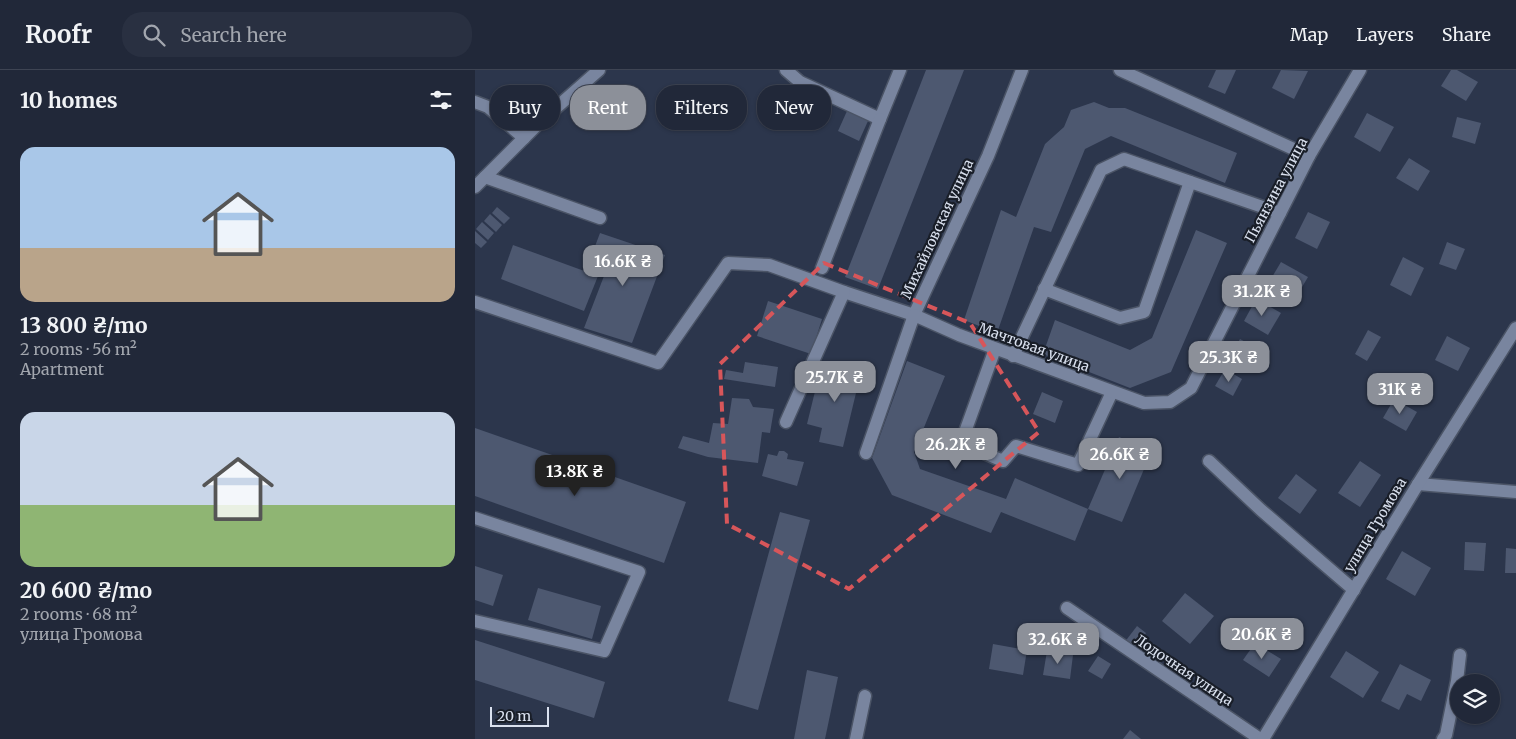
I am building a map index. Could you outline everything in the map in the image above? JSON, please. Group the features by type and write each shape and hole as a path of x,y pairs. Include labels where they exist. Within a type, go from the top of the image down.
{"street":[{"path":"475,187 540,122 599,70"},
{"path":"786,70 800,82 880,119"},
{"path":"822,268 900,70"},
{"name":"Михайловская улица","path":"475,302 658,363 728,263 769,265 914,315 988,156 1023,70"},
{"path":"1120,70 1309,156"},
{"name":"Пьянзина улица","path":"1144,404 1170,402 1191,388 1309,156 1359,70"},
{"path":"475,102 488,107 524,138"},
{"path":"1013,356 1101,170 1124,159 1280,213"},
{"path":"485,177 600,218"},
{"path":"1044,289 1120,318 1144,312 1190,182"},
{"path":"786,422 844,292"},
{"path":"865,453 914,315"},
{"name":"Мачтовая улица","path":"914,315 1013,356 1144,404"},
{"name":"улица Громова","path":"1261,739 1354,590 1417,484 1516,328"},
{"path":"995,349 961,443 1003,461 1016,446 1078,465 1112,392"},
{"path":"1209,461 1261,510 1354,590"},
{"path":"1417,484 1516,492"},
{"path":"475,518 639,572 604,651 475,621"},
{"name":"Лодочная улица","path":"1067,608 1261,739"},
{"path":"1443,739 1457,682 1460,656"},
{"path":"856,739 865,696"}],"highlighted area":[{"path":"824,263 970,323 1039,432 849,589 727,524 720,364"}],"building":[{"path":"926,70 964,70 878,289 845,277"},
{"path":"1216,70 1236,70 1225,94 1208,87"},
{"path":"1281,70 1308,71 1294,99 1272,88"},
{"path":"1451,70 1457,70 1478,82 1466,101 1441,86"},
{"path":"1094,102 1109,108 1125,108 1237,153 1225,183 1111,136 1085,149 1051,232 1034,227 997,333 964,320 1001,210 1016,217 1045,144 1064,127 1071,110"},
{"path":"847,111 868,121 859,141 838,131"},
{"path":"1367,113 1394,127 1380,152 1354,137"},
{"path":"1457,117 1481,123 1475,144 1452,137"},
{"path":"1409,158 1430,171 1418,191 1396,178"},
{"path":"497,207 510,218 504,224 492,213"},
{"path":"1308,212 1330,222 1317,249 1295,238"},
{"path":"490,214 502,225 496,232 484,221"},
{"path":"482,222 494,233 488,240 476,229"},
{"path":"1196,230 1227,243 1171,372 1130,388 1043,354 1055,320 1130,350 1152,338"},
{"path":"475,231 487,242 481,248 475,243"},
{"path":"600,233 665,255 632,343 584,328 609,263 591,257"},
{"path":"1447,242 1465,249 1456,270 1439,264"},
{"path":"513,245 598,276 584,311 501,279"},
{"path":"1403,257 1424,268 1411,296 1390,285"},
{"path":"1281,262 1308,277 1295,299 1268,284"},
{"path":"1256,299 1281,313 1268,335 1244,321"},
{"path":"768,301 822,319 811,354 757,336"},
{"path":"1368,330 1381,337 1367,361 1355,354"},
{"path":"1447,336 1470,348 1458,371 1435,360"},
{"path":"1240,339 1260,350 1248,372 1228,361"},
{"path":"907,361 945,376 914,452 920,469 1006,499 1015,478 1088,509 1075,541 1001,512 991,533 892,495 872,458"},
{"path":"745,362 778,367 775,387 724,379 726,370 743,373"},
{"path":"836,362 862,368 843,447 819,442 822,428 807,424 820,371 833,374"},
{"path":"1225,369 1242,379 1233,396 1215,386"},
{"path":"1042,392 1063,401 1055,423 1033,414"},
{"path":"732,398 749,399 753,407 774,409 770,433 762,432 758,463 708,457 678,448 683,436 709,443 713,423 728,424"},
{"path":"1394,399 1417,412 1406,431 1383,418"},
{"path":"475,428 686,502 664,563 475,496"},
{"path":"1119,437 1152,450 1122,522 1088,509"},
{"path":"779,451 784,451 788,454 787,459 804,462 797,486 762,476 768,454 777,456"},
{"path":"1360,461 1381,475 1360,507 1338,493"},
{"path":"1296,474 1317,490 1300,514 1278,498"},
{"path":"780,512 810,520 758,710 728,701"},
{"path":"1465,542 1486,543 1484,571 1464,570"},
{"path":"1506,548 1516,549 1516,573 1505,573"},
{"path":"1402,551 1431,568 1415,596 1386,579"},
{"path":"475,566 503,575 493,606 475,600"},
{"path":"538,588 601,606 592,639 528,620"},
{"path":"1185,593 1214,616 1190,644 1162,621"},
{"path":"1137,626 1146,633 1134,650 1124,643"},
{"path":"475,640 605,682 594,718 475,680"},
{"path":"1255,643 1281,659 1269,677 1243,660"},
{"path":"993,644 1027,650 1023,675 989,669"},
{"path":"1047,651 1073,655 1070,679 1043,675"},
{"path":"1346,651 1379,672 1363,698 1330,677"},
{"path":"1098,656 1111,664 1102,679 1088,671"},
{"path":"1400,664 1431,680 1421,701 1407,694 1399,710 1381,701"},
{"path":"807,670 838,677 825,739 794,739"},
{"path":"1130,730 1141,739 1123,739"}]}
